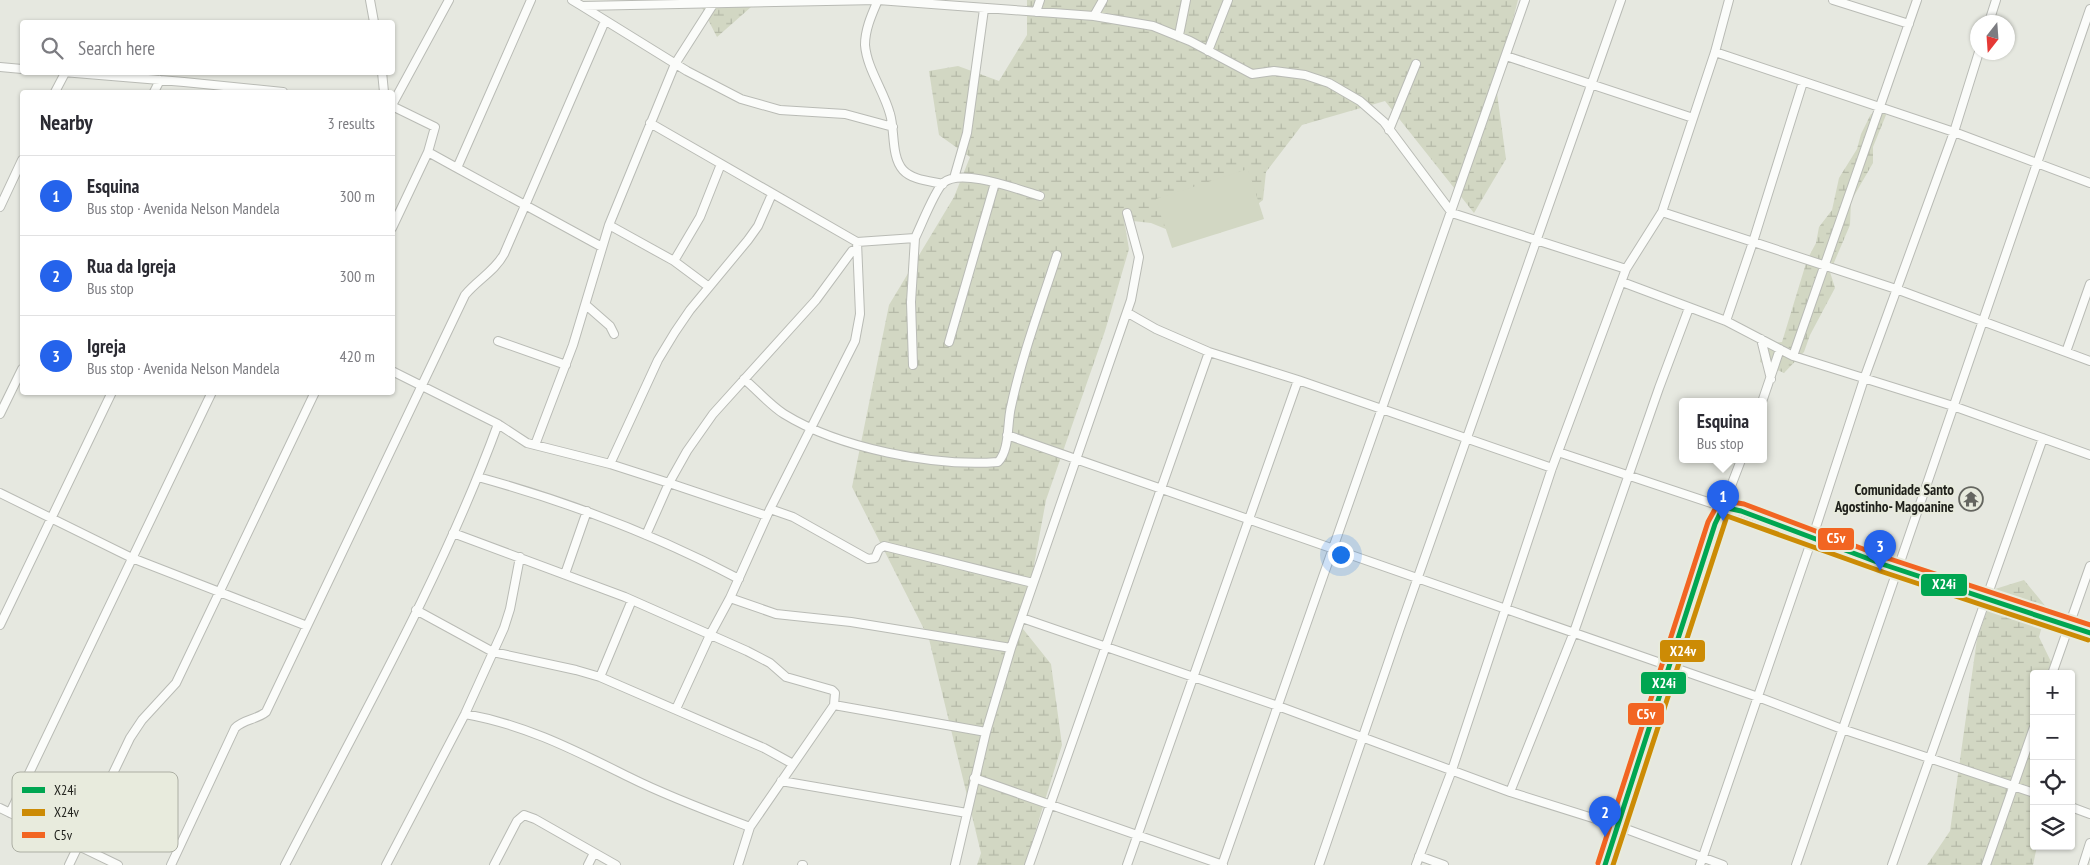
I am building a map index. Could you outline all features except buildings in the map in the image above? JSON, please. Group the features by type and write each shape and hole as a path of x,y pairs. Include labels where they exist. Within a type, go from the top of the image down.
{"street":[{"path":"370,0 374,20"},
{"path":"395,100 449,0"},
{"path":"457,168 531,0"},
{"path":"572,0 675,64 721,90 762,106 780,110 845,114 893,127"},
{"path":"582,6 773,1 878,0 936,2 984,9 1094,16 1153,26 1179,35 1252,74 1274,71 1297,74 1329,83 1360,101 1389,130 1452,213 1537,242 1626,269"},
{"path":"878,0 869,19 865,46 893,127 896,152 903,170 911,176 943,184"},
{"path":"1036,12 1040,0"},
{"path":"1094,16 1103,0"},
{"path":"1179,35 1186,0"},
{"path":"1208,51 1228,0"},
{"path":"974,778 1222,865 1452,213 1525,0"},
{"path":"1319,865 1417,578 1468,439 1621,0"},
{"path":"1416,865 1452,770 1504,608 1552,468 1626,269 1662,212 1715,52 1729,0"},
{"path":"1832,0 1909,24"},
{"path":"1793,356 1917,0"},
{"path":"1991,15 1996,0"},
{"path":"535,445 566,365 586,305 609,224 675,64 710,2"},
{"path":"954,178 967,133 984,9"},
{"path":"1796,865 2090,9"},
{"path":"178,850 235,728 240,723 259,718 266,712 465,295 475,282 500,262 526,207 605,21"},
{"path":"1715,52 1880,109 1954,132 2090,183"},
{"path":"1506,56 1693,118"},
{"path":"1701,862 1812,539 1864,379 1954,132 1976,60"},
{"path":"1389,130 1416,64"},
{"path":"0,67 20,69"},
{"path":"56,90 63,75"},
{"path":"91,75 160,80 248,90"},
{"path":"382,75 384,90"},
{"path":"155,90 160,80"},
{"path":"1726,321 1803,82"},
{"path":"395,108 435,128 428,152 395,222"},
{"path":"650,124 772,194 857,246"},
{"path":"428,152 602,247"},
{"path":"0,207 20,164"},
{"path":"674,262 700,217 721,164"},
{"path":"913,365 911,302 914,238 943,184 954,178 995,183 1040,196"},
{"path":"949,342 995,183"},
{"path":"610,464 658,360 680,324 758,226 772,194"},
{"path":"1662,212 1896,288 2090,361"},
{"path":"954,865 986,732 1011,648 1128,312 1139,257 1127,213"},
{"path":"609,224 674,262 709,287"},
{"path":"646,534 670,483 702,430 744,379 816,300 852,251 857,246 914,238"},
{"path":"676,709 710,635 739,579 768,512 842,370 858,333 860,281 857,246"},
{"path":"744,379 783,413 812,429 856,445 921,458 998,462 1001,459 1007,435 1018,378 1057,255"},
{"path":"1622,282 1726,321 1793,356 1953,406 2090,455"},
{"path":"2066,352 2090,284"},
{"path":"586,305 610,326 614,334"},
{"path":"1510,792 1574,632 1689,308"},
{"path":"1128,312 1156,329 1209,352 1298,380 1552,468"},
{"path":"1760,338 1771,379"},
{"path":"498,342 566,365"},
{"path":"1764,398 1780,349"},
{"path":"1029,865 1209,352"},
{"path":"395,372 498,424 518,438 535,445 610,464 768,512 793,517 868,559 875,558 879,549 884,546 1033,583"},
{"path":"0,414 20,373"},
{"path":"1127,865 1298,380"},
{"path":"0,626 111,395"},
{"path":"30,772 211,395"},
{"path":"114,772 130,738 142,720 176,683 314,395"},
{"path":"286,865 416,610 478,478 498,424"},
{"path":"1007,435 1332,550 1574,632 1669,668 1758,697 1842,729 2030,792"},
{"path":"1892,865 1985,597 2043,438"},
{"path":"1558,452 1741,511 1812,539 1897,569 2090,633"},
{"path":"1605,865 1715,524 1724,507 1740,463"},
{"path":"478,478 587,511 646,534 739,579"},
{"path":"0,493 51,520 132,558 219,590 307,626"},
{"path":"565,574 587,511"},
{"path":"453,533 632,600 770,663 786,677 832,690 835,693 834,705 750,827 738,865"},
{"path":"386,865 465,714 493,652 510,609 520,557"},
{"path":"2053,670 2090,566"},
{"path":"730,598 776,614 851,622 1011,648"},
{"path":"600,677 632,600"},
{"path":"416,610 493,652 554,664 600,677 764,748 793,764"},
{"path":"1022,618 1278,706 1510,792 1618,826 1701,862 1724,865"},
{"path":"834,705 986,732"},
{"path":"465,714 490,719 549,738 657,791 750,827"},
{"path":"1986,865 2030,738"},
{"path":"781,781 967,813"},
{"path":"0,808 10,813 12,809"},
{"path":"2075,808 2090,814"},
{"path":"494,865 517,821 524,815 535,819 616,865"},
{"path":"2082,865 2090,843"},
{"path":"70,865 75,852"},
{"path":"91,852 118,865"},
{"path":"171,865 177,852"},
{"path":"588,865 594,853"},
{"path":"1419,856 1444,865"}],"green space":[{"path":"698,0 759,0 717,37"},
{"path":"1027,0 1518,0 1496,86 1506,159 1474,213 1385,101 1302,125 1266,172 1263,200 1220,233 1183,236 1151,223 1124,220 1129,249 1105,331 1046,500 1028,598 1019,624 1051,664 1062,745 1025,865 977,865 981,853 929,639 852,487 889,305 954,197 970,157 939,135 929,71 958,66 999,81 1027,35"},
{"path":"1884,110 1886,115 1873,147 1873,163 1851,201 1850,225 1830,272 1835,288 1810,335 1804,352 1784,373 1760,362 1762,344 1782,342 1807,260 1816,243 1819,227 1832,210 1839,178 1857,149 1861,134 1871,114"},
{"path":"1248,169 1264,219 1172,248 1156,199"},
{"path":"2024,580 2047,608 2039,637 2055,670 2030,670 2030,850 2036,850 2033,865 1927,865 1950,831 1977,639 1995,589"}],"transit line":[{"name":"C5v","path":"1598,863 1708,522 1720,500 1744,504 1887,558 2090,625"},
{"name":"X24i","path":"1605,865 1715,524 1723,507 1741,511 1885,565 2090,633"},
{"name":"X24v","path":"1613,865 1727,516 1883,572 2088,640"}],"place":[{"name":"Comunidade Santo Agostinho- Magoanine","path":"1971,499"},
{"name":"Esquina","path":"1723,521"},
{"name":"Igreja","path":"1880,571"},
{"name":"Rua da Igreja","path":"1605,837"}]}
